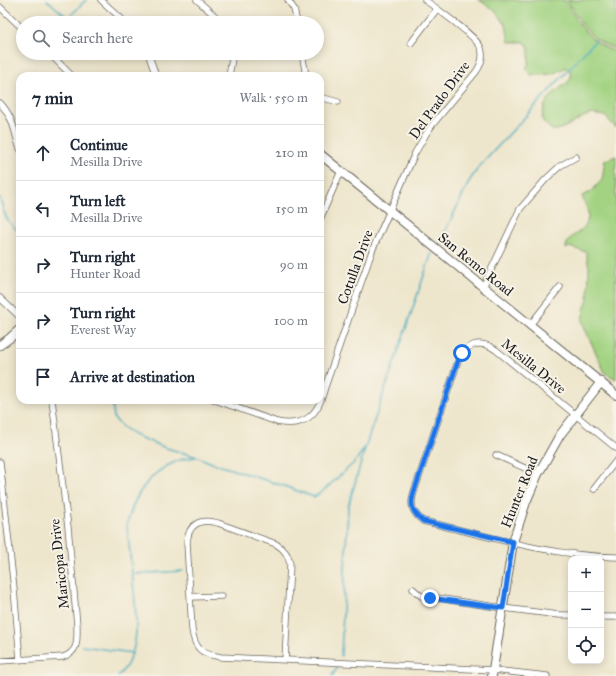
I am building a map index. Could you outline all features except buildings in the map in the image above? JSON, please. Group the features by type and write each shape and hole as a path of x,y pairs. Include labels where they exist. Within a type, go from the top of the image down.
{"street":[{"path":"101,0 118,16"},
{"path":"197,0 215,16"},
{"path":"288,0 294,9 296,16"},
{"name":"Del Prado Drive","path":"390,211 412,160 426,134 476,72 481,62 482,52 477,42 466,31 425,0"},
{"path":"0,7 16,22"},
{"path":"411,43 437,9"},
{"path":"56,60 68,72"},
{"path":"150,60 155,72"},
{"path":"230,72 232,60"},
{"path":"303,60 305,72"},
{"path":"324,98 338,102"},
{"path":"0,102 12,120 16,132"},
{"name":"San Remo Road","path":"324,157 616,394"},
{"path":"483,287 520,209 546,179 560,166 576,157"},
{"path":"324,210 341,171"},
{"name":"Cotulla Drive","path":"324,390 372,251 390,211"},
{"path":"530,325 560,287"},
{"path":"0,298 16,313"},
{"path":"0,344 16,333"},
{"name":"Mesilla Drive","path":"513,542 423,521 415,514 412,506 412,497 460,356 465,350 475,345 484,344 492,347 575,414"},
{"name":"Hunter Road","path":"492,673 513,542 521,515 538,474 560,435 601,382"},
{"name":"Maricopa Drive","path":"0,661 63,657 72,652 77,642 77,625 68,527 53,404"},
{"name":"Cotulla Drive","path":"226,404 284,424 297,423 306,419 312,414 319,404"},
{"path":"575,414 616,448"},
{"path":"496,455 538,474"},
{"path":"594,489 616,461"},
{"path":"0,462 20,660"},
{"path":"285,660 290,564 287,555 281,547 276,544 218,523 204,521 197,524 191,529 187,537 192,630 198,648 205,654 221,657 547,676"},
{"path":"513,542 543,549 588,556 616,558"},
{"path":"413,589 422,596 430,598 568,616"},
{"path":"191,598 222,596"},
{"path":"604,617 616,617"}],"green space":[{"path":"479,0 565,0 585,31 598,43 616,52 616,128 605,116 591,114 557,130 552,130 544,123 542,119 544,107 553,94 569,81 571,77 570,70 565,68 551,74 531,75 526,70 529,62 529,48 525,42 509,42 506,25 494,10"},
{"path":"567,0 616,0 616,49 592,36"},
{"path":"616,156 616,379 605,373 582,321 588,300 589,268 586,252 569,247 566,249 569,240 581,230 587,222 588,213 582,196 591,192 602,180 605,160"}],"waterway":[{"path":"47,0 66,16"},
{"path":"70,16 86,0"},
{"path":"440,242 470,180 479,167 596,40"},
{"path":"0,198 4,213 16,230"},
{"path":"341,656 348,507 366,445 432,252"},
{"path":"112,404 114,418 121,426 134,435 166,448 198,457 314,497 323,491 355,462 366,446"},
{"path":"118,676 126,666 135,644 136,619 127,526 133,505 143,487 158,472 179,460 196,457"},
{"path":"133,574 183,571"},
{"path":"82,646 132,653"},
{"path":"332,676 337,668"}],"route":[{"path":"430,598 503,608 513,542 423,521 415,514 412,506 412,497 462,353"}]}
